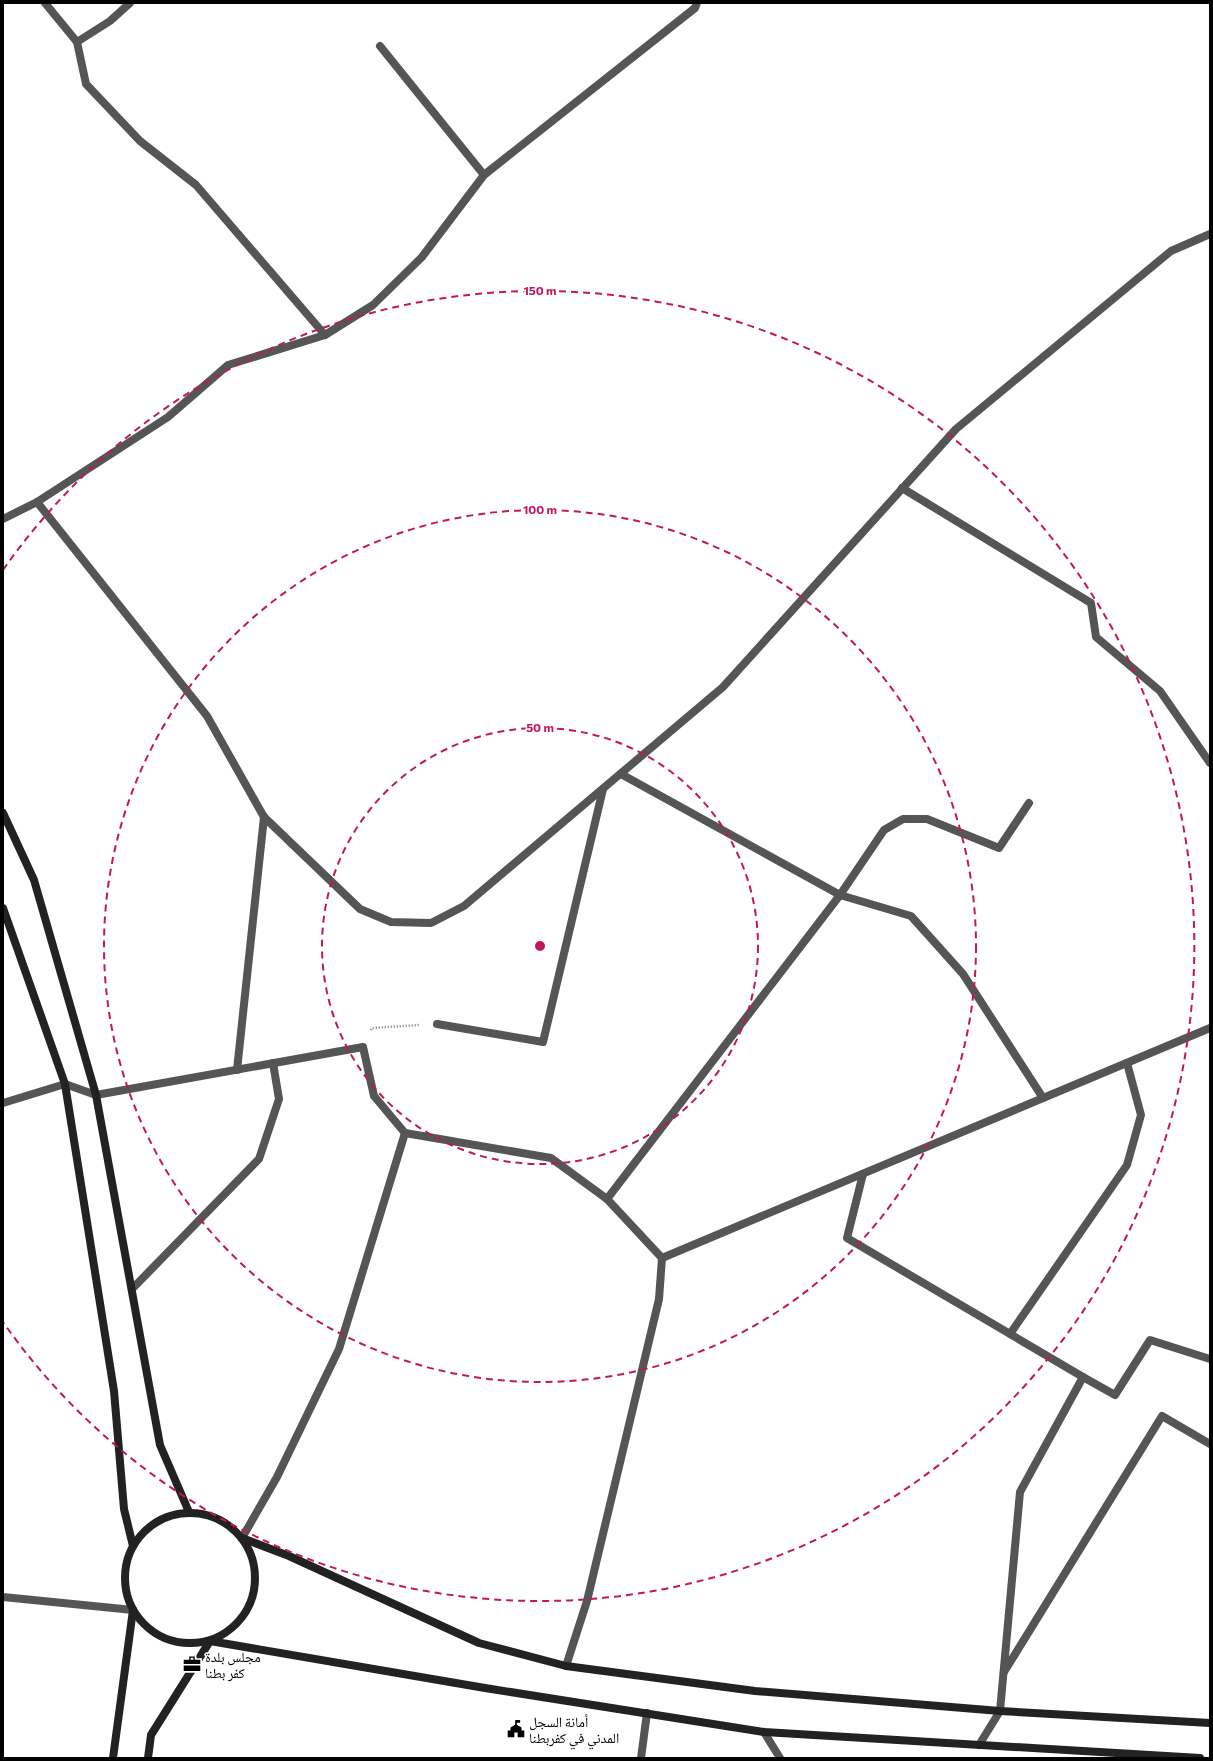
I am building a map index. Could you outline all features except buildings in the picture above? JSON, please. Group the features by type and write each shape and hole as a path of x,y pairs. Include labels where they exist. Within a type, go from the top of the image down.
{"main road":[{"path":"3,814 34,880 96,1095 160,1445 189,1512"},
{"path":"3,908 65,1084 114,1391 124,1509 133,1546"},
{"path":"148,1758 151,1735 210,1641 229,1631 244,1616 253,1597 256,1576 252,1556 242,1538 227,1524 209,1515 189,1512 172,1514 156,1522 143,1532 133,1546 125,1567 126,1589 133,1610 147,1628 166,1639 188,1644 210,1641 485,1688 764,1732 1200,1758"},
{"path":"242,1538 288,1556 479,1643 566,1666 755,1692 1000,1711 1210,1723"},
{"path":"113,1758 133,1610"}],"street":[{"path":"44,3 77,42 86,84 140,141 196,185 325,335"},
{"path":"77,42 110,21 130,3"},
{"path":"3,519 37,502 168,418 228,365 325,335 373,305 422,256 484,175 695,8 697,3"},
{"path":"380,46 484,175"},
{"path":"37,502 208,716 264,817 360,909 391,922 431,923 464,906 723,688 902,488 962,424 1171,251 1210,234"},
{"path":"902,488 1091,603 1096,637 1160,691 1210,763"},
{"path":"621,774 840,895 911,916 963,974 1043,1098"},
{"path":"437,1024 543,1042 603,789"},
{"path":"607,1198 840,895 884,830 903,819 927,819 999,848 1029,803"},
{"path":"237,1070 264,817"},
{"path":"662,1258 1210,1028"},
{"path":"3,1103 65,1084 96,1095 363,1047 374,1096 405,1133 552,1158 607,1198 662,1258 659,1300 587,1602 566,1666"},
{"path":"132,1289 259,1159 279,1099 273,1063"},
{"path":"1010,1334 1127,1165 1142,1115 1127,1063"},
{"path":"242,1538 278,1477 339,1349 405,1133"},
{"path":"863,1174 847,1238 1115,1395 1150,1340 1210,1359"},
{"path":"979,1745 1000,1711 1020,1492 1084,1377"},
{"path":"1004,1672 1162,1416 1210,1444"},
{"path":"3,1598 133,1610"},
{"path":"641,1758 647,1713"},
{"path":"764,1732 780,1758"}],"path":[{"path":"363,1047 372,1028 437,1024"}],"place":[{"name":"مجلس بلدة كفر بطنا","path":"192,1664"},
{"name":"أمانة السجل المدني في كفربطنا","path":"516,1729"}]}
